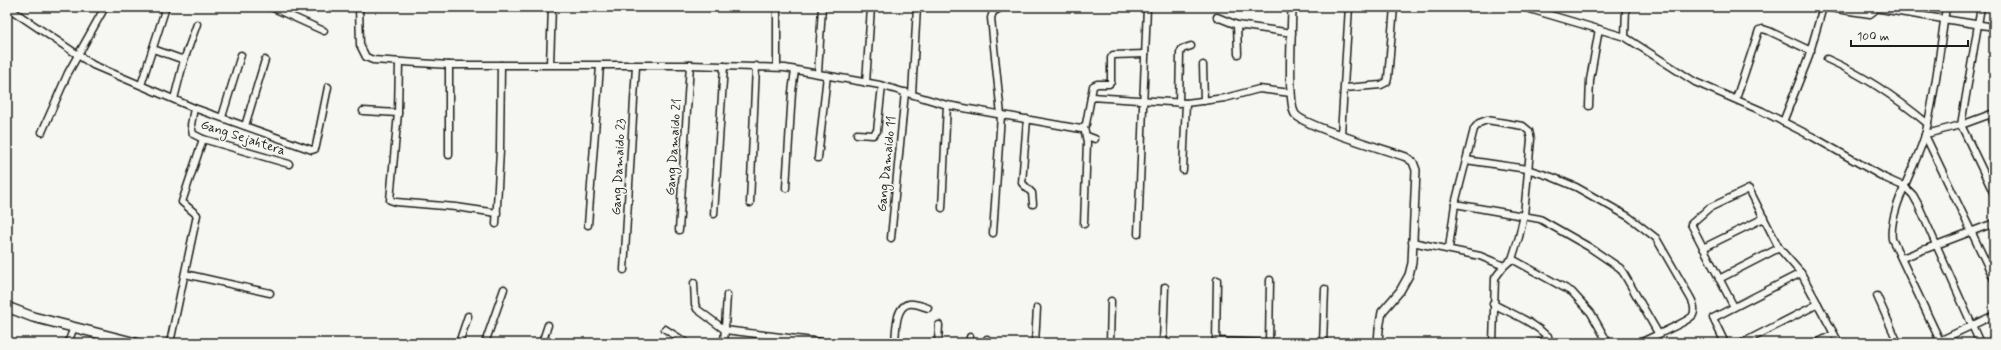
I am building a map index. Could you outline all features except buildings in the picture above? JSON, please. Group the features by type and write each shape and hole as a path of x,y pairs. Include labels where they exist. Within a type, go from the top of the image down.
{"main road":[{"path":"7,307 33,317 136,343"}],"street":[{"path":"7,7 93,65 194,108 306,148 315,149 328,87"},
{"path":"42,132 68,73 105,7"},
{"path":"141,85 166,7"},
{"path":"271,7 324,31"},
{"path":"359,7 360,45 362,53 366,57 373,60 449,65 550,64 600,66 690,65 777,67 818,73 882,86 947,105 1081,129 1084,127"},
{"path":"550,64 552,7"},
{"path":"777,7 777,67"},
{"path":"818,73 822,7"},
{"path":"866,83 871,7"},
{"path":"912,94 917,7"},
{"path":"993,233 1000,115 991,18 993,12 1002,7"},
{"path":"1138,234 1147,7"},
{"path":"1292,7 1291,93 1295,114 1301,119 1406,157 1413,162 1416,170 1412,264 1409,275 1400,291 1382,312 1378,343"},
{"path":"1341,134 1349,7"},
{"path":"1344,88 1381,85 1387,82 1394,7"},
{"path":"1523,7 1625,37 1695,82 1736,99 1783,122 1885,178 1905,187 1913,195 1918,204 1980,343"},
{"path":"1625,37 1626,7"},
{"path":"1783,122 1811,51 1823,7 1910,10 1944,19 1994,27"},
{"path":"1946,7 1928,124 1892,225 1892,239 1902,258 1939,342 1994,315"},
{"path":"1981,7 1961,125 1994,194"},
{"path":"1216,18 1237,25 1292,33"},
{"path":"174,99 184,60 197,24"},
{"path":"1237,25 1238,54"},
{"path":"1589,106 1590,80 1599,29"},
{"path":"1736,99 1759,30 1769,30 1811,51"},
{"path":"1179,103 1180,53 1182,49 1191,46"},
{"path":"153,49 184,60"},
{"path":"1084,224 1087,136 1084,127 1093,86 1097,84 1109,84 1111,82 1111,58 1113,55 1145,54"},
{"path":"222,117 241,55"},
{"path":"1826,59 1856,73 1908,108 1928,124"},
{"path":"245,126 265,60"},
{"path":"399,62 398,113 390,200 396,202 456,207 497,213"},
{"path":"449,65 449,155"},
{"path":"496,224 500,150 500,65"},
{"name":"Gang Damaido 21","path":"679,230 690,65"},
{"path":"1203,65 1204,102"},
{"path":"588,225 600,66"},
{"name":"Gang Damaido 23","path":"624,270 636,66"},
{"path":"714,214 724,66"},
{"path":"750,202 756,66"},
{"path":"786,188 792,92 795,70"},
{"path":"818,158 827,75"},
{"path":"858,134 873,136 876,134 879,125 882,86"},
{"path":"1091,96 1186,103 1204,102 1259,89 1291,93"},
{"name":"Gang Damaido 11","path":"891,238 905,92"},
{"path":"1183,170 1186,103"},
{"path":"942,208 947,105"},
{"name":"Gang Sejahtera","path":"194,108 191,131 193,134 204,139 289,164"},
{"path":"363,111 398,113"},
{"path":"1925,134 1961,125 1992,114 1994,124"},
{"path":"1027,119 1022,183 1032,193 1033,204"},
{"path":"1449,248 1455,204 1474,129 1479,123 1487,120 1523,126 1529,131 1531,139 1527,169 1524,215 1512,259 1504,266 1495,278 1493,343"},
{"path":"1925,134 1994,279"},
{"path":"1087,136 1095,139"},
{"path":"170,343 197,216 182,202 204,139"},
{"path":"1466,160 1527,169 1576,187 1629,217 1656,238 1690,297 1694,305 1694,311 1689,319 1640,343"},
{"path":"1734,308 1691,224 1709,208 1749,189 1779,248 1801,274 1839,343"},
{"path":"1455,204 1540,219 1569,235 1620,268 1658,333"},
{"path":"1703,248 1764,218"},
{"path":"1902,258 1994,223"},
{"path":"1412,242 1449,248 1489,258 1504,266"},
{"path":"1719,279 1779,248"},
{"path":"1512,259 1572,292 1591,313 1608,343"},
{"path":"185,274 270,293"},
{"path":"1725,343 1713,318 1801,274"},
{"path":"1216,280 1216,342 1268,343 1270,280"},
{"path":"694,283 695,304 697,309 725,330 829,343"},
{"path":"1163,343 1165,287"},
{"path":"485,343 504,289"},
{"path":"1323,343 1325,289"},
{"path":"724,343 727,296"},
{"path":"1878,296 1898,343"},
{"path":"1110,343 1111,300"},
{"path":"895,343 900,310 904,305 910,303 928,308"},
{"path":"1493,304 1537,328 1548,336 1551,343"},
{"path":"1742,343 1818,304"},
{"path":"1035,343 1037,308"},
{"path":"459,343 468,316"},
{"path":"542,343 548,325"},
{"path":"938,343 939,325"},
{"path":"68,343 74,327"},
{"path":"665,330 687,343"},
{"path":"1817,343 1834,334"},
{"path":"1539,343 1548,336"}]}
